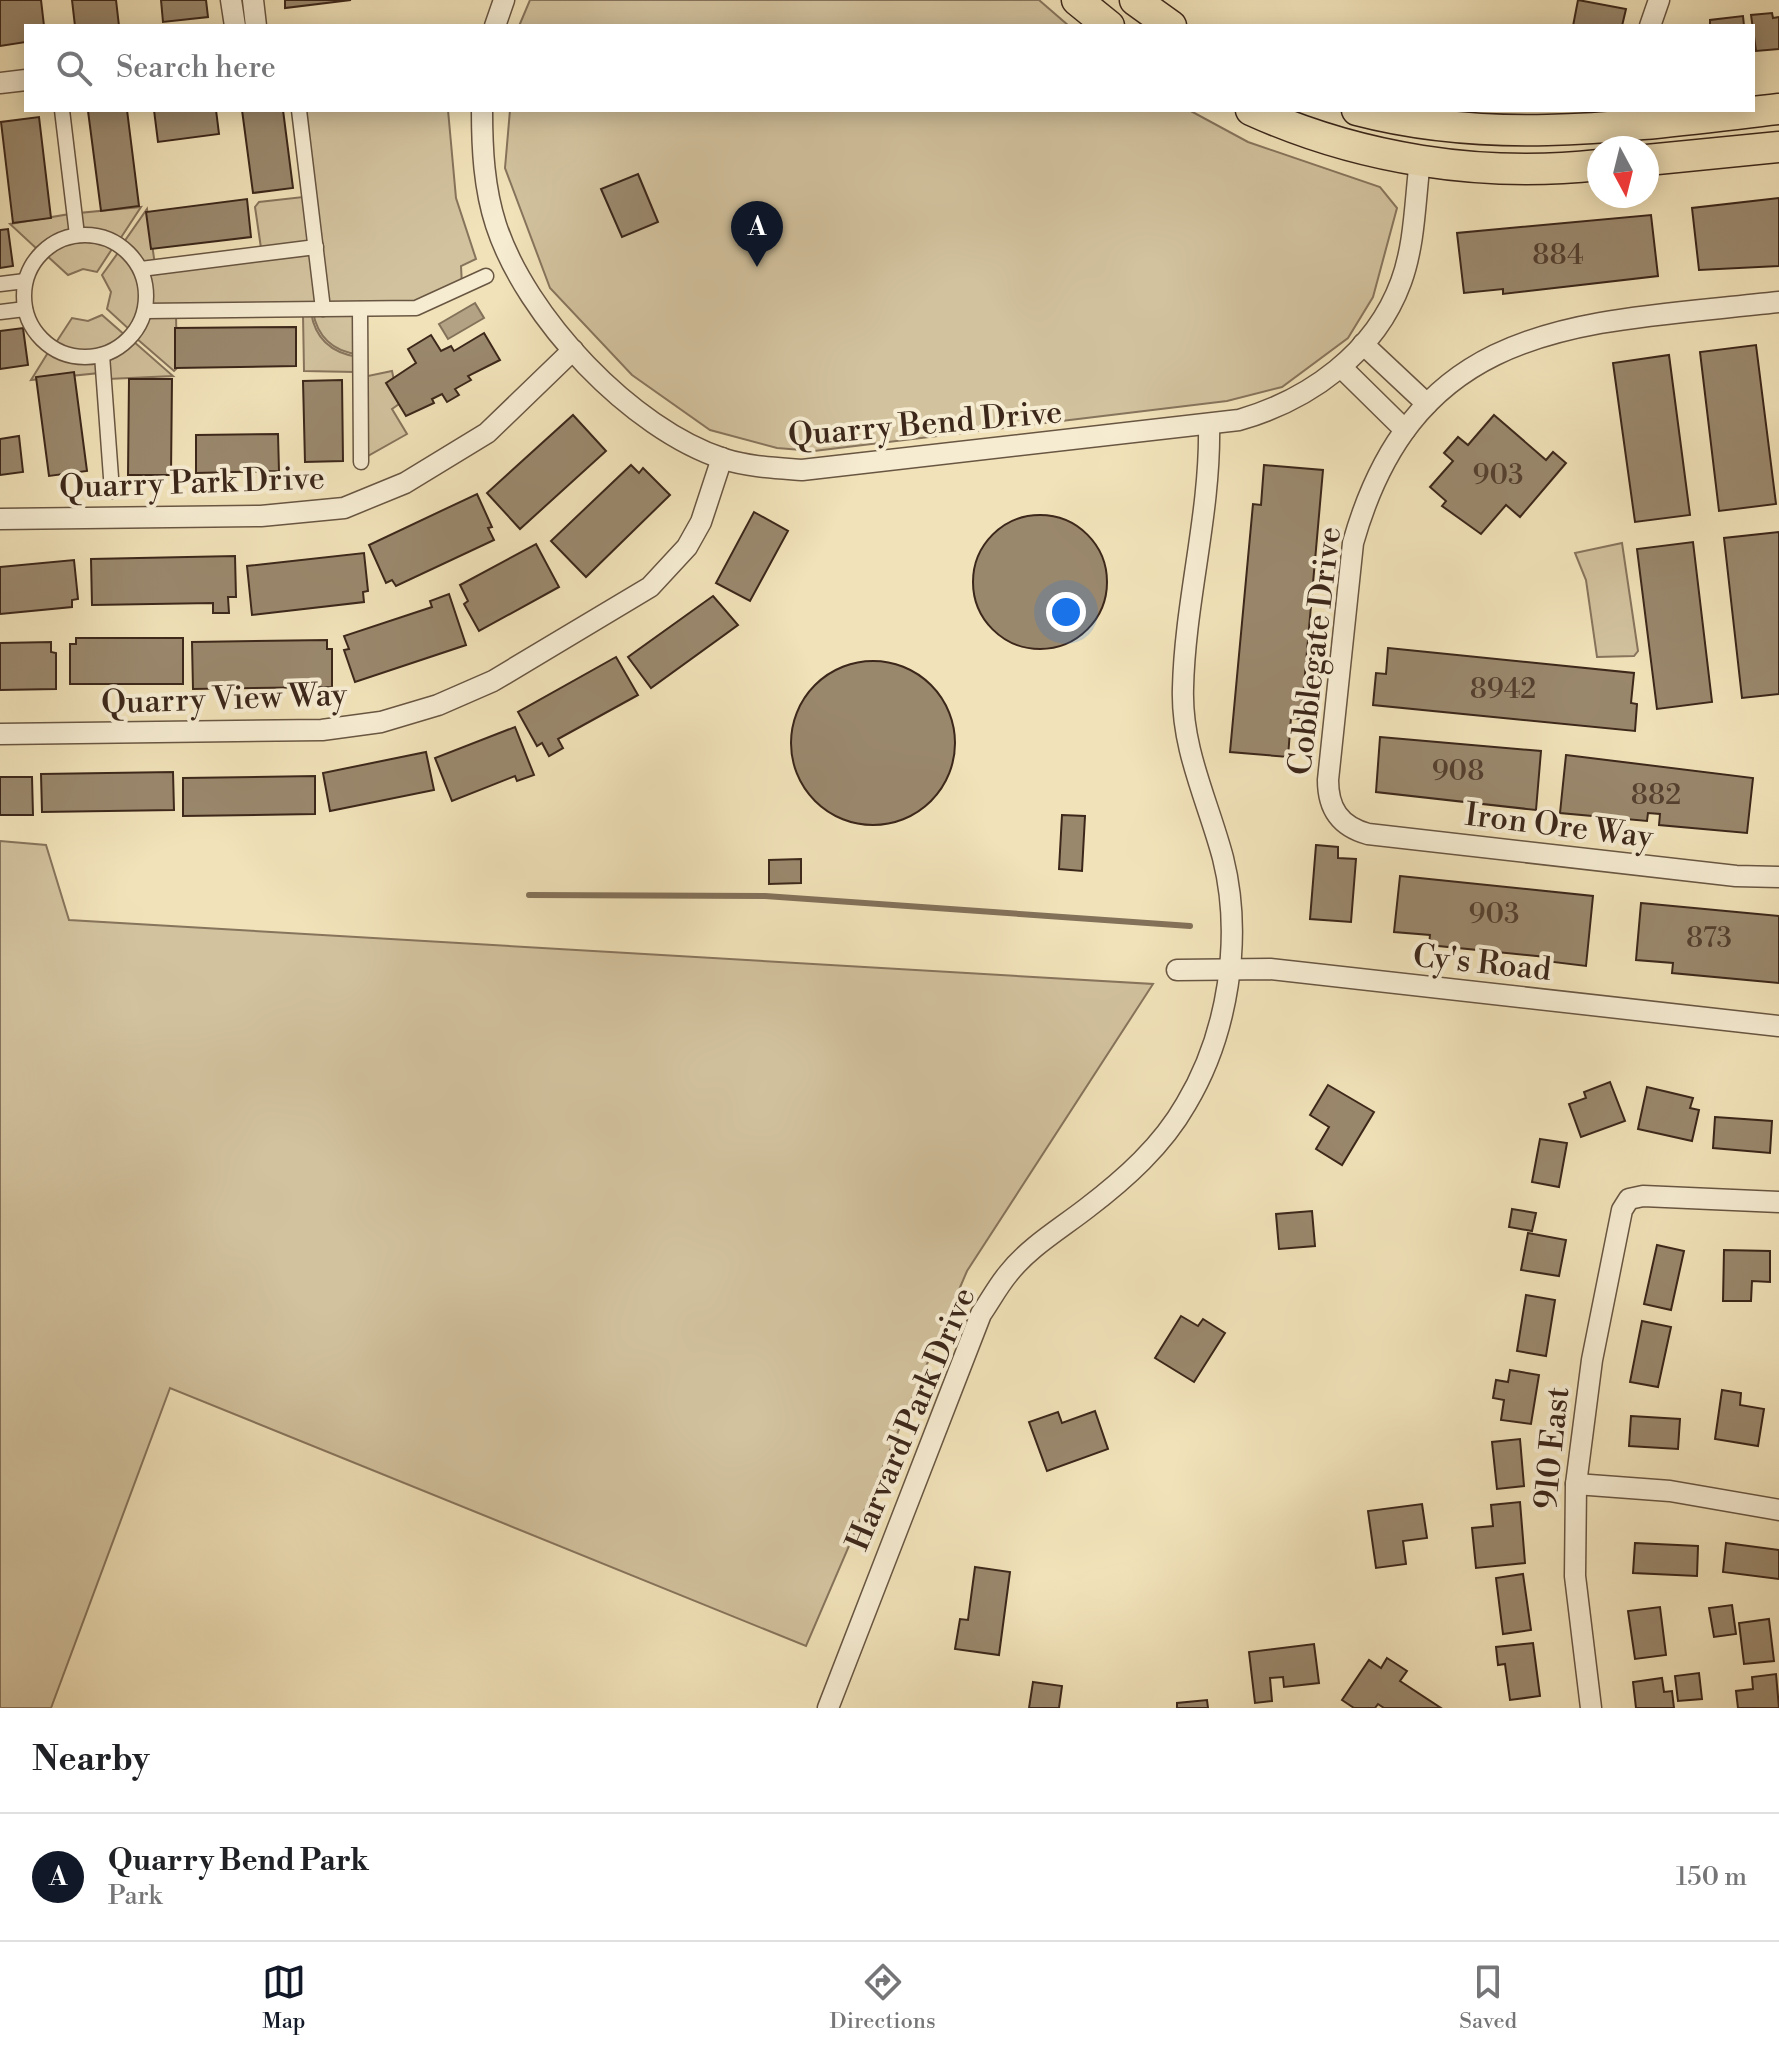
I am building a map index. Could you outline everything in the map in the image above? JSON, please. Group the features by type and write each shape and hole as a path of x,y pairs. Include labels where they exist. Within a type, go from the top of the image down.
{"main road":[{"path":"1077,0 1107,24"},
{"path":"1135,0 1168,24"},
{"path":"1755,111 1779,109"},
{"path":"1256,112 1333,140 1420,160 1511,169 1587,166"},
{"path":"1367,112 1444,127 1533,133 1748,112"},
{"path":"1659,159 1779,147"}],"street":[{"path":"231,0 235,24"},
{"path":"253,0 256,24"},
{"path":"496,24 504,0"},
{"path":"1651,24 1659,0"},
{"path":"0,83 24,80"},
{"path":"62,112 77,235"},
{"path":"299,112 323,309"},
{"name":"Quarry Bend Drive","path":"482,112 486,183 496,225 515,269 541,312 573,350 618,394 668,432 722,458 763,468 839,468 1209,424 1267,412 1294,400 1341,367 1380,324 1402,279 1420,160"},
{"path":"77,235 99,236 119,244 141,269 147,290 145,311 132,336 102,355 75,356 50,346 34,330 25,309 25,281 34,263 48,247 77,235"},
{"path":"141,269 316,247"},
{"path":"145,311 422,307 486,276"},
{"path":"0,284 25,281"},
{"name":"Cobblegate Drive","path":"1338,817 1329,803 1328,780 1347,577 1363,510 1392,447 1427,404 1477,365 1515,345 1555,331 1779,302"},
{"path":"0,312 25,309"},
{"path":"360,309 361,462"},
{"path":"1363,344 1427,404"},
{"name":"Quarry Park Drive","path":"0,519 261,516 344,508 405,483 487,433 573,350"},
{"path":"102,355 112,491"},
{"path":"1341,367 1405,430"},
{"name":"Harvard Park Drive","path":"828,1708 981,1314 1008,1272 1045,1238 1126,1177 1160,1141 1186,1105 1205,1066 1219,1024 1232,928 1229,893 1223,858 1194,773 1183,690 1210,474 1209,424"},
{"name":"Quarry View Way","path":"0,734 322,730 381,722 438,705 493,681 650,587 687,547 701,522 722,458"},
{"name":"Iron Ore Way","path":"1338,817 1347,825 1368,834 1706,873 1779,877"},
{"name":"Cy's Road","path":"1177,970 1270,969 1779,1026"},
{"name":"910 East","path":"1591,1708 1575,1576 1576,1484 1595,1345 1619,1223 1629,1199 1657,1195 1779,1202"},
{"path":"1576,1484 1670,1491 1779,1510"}],"shaded area":[{"path":"530,0 1039,0 1067,24 520,24"},
{"path":"301,112 448,112 456,198 476,259 461,266 462,285 424,304 327,307"},
{"path":"510,112 1193,112 1248,142 1380,187 1397,208 1373,297 1348,338 1282,387 1227,401 814,451 777,448 710,430 632,375 550,288 505,168"},
{"path":"303,197 312,241 261,248 255,207 259,202"},
{"path":"141,207 120,239 104,232 81,229 79,213"},
{"path":"147,209 155,265 144,266 124,242"},
{"path":"70,214 72,230 54,237 38,250 10,224"},
{"path":"90,238 114,246 97,272 83,269 68,275 45,254 65,241"},
{"path":"120,250 135,268 142,288 140,309 131,331 107,309 111,292 102,275"},
{"path":"310,251 320,303 150,309 147,270"},
{"path":"475,303 484,318 448,339 439,324"},
{"path":"354,311 358,354 341,350 328,341 318,328 313,312"},
{"path":"311,312 316,330 326,343 340,352 358,357 354,372 304,371 303,315"},
{"path":"149,314 176,314 177,368 174,371 136,338"},
{"path":"102,315 126,336 110,347 92,352 74,351 55,344 72,318 88,321"},
{"path":"133,341 173,376 108,379 107,358"},
{"path":"49,351 74,361 98,360 99,373 31,380"},
{"path":"392,371 399,404 392,409 407,434 366,457 363,377"},
{"path":"1622,543 1638,651 1634,656 1597,657 1586,580 1575,553"},
{"path":"0,841 46,845 69,920 1153,984 967,1271 806,1646 170,1388 51,1708 0,1708"}],"building":[{"path":"0,0 41,0 44,24 24,24 24,42 0,46"},
{"path":"72,0 116,0 119,24 75,24"},
{"path":"161,0 206,0 208,17 163,22"},
{"path":"285,0 351,0 285,8"},
{"path":"1578,0 1626,9 1622,24 1573,24"},
{"path":"1772,13 1773,18 1779,17 1779,49 1756,51 1755,24 1752,24 1751,15"},
{"path":"1743,16 1744,24 1710,24 1710,20"},
{"path":"88,112 127,112 139,206 101,211"},
{"path":"154,112 216,112 219,134 158,142"},
{"path":"242,112 283,112 293,188 253,193"},
{"path":"39,117 51,218 13,223 1,122"},
{"path":"638,174 658,222 622,237 601,189"},
{"path":"1779,198 1779,266 1699,270 1692,208"},
{"path":"247,199 251,237 151,249 146,212"},
{"path":"1651,215 1658,276 1503,294 1503,289 1464,293 1457,233"},
{"path":"8,229 13,266 0,268 0,230"},
{"path":"296,327 296,366 175,368 175,328"},
{"path":"23,328 28,365 0,369 0,331"},
{"path":"484,333 500,360 468,376 471,380 455,389 459,395 447,402 442,394 432,399 434,403 406,416 386,383 416,363 408,349 431,335 441,351 451,346 454,351"},
{"path":"1756,345 1776,504 1719,511 1700,352"},
{"path":"1669,355 1690,515 1635,522 1613,363"},
{"path":"74,372 87,471 49,476 36,377"},
{"path":"129,379 172,379 171,475 128,475"},
{"path":"342,380 343,461 305,462 303,381"},
{"path":"573,415 606,451 520,529 487,493"},
{"path":"1494,415 1546,460 1553,452 1566,463 1520,517 1506,505 1481,534 1442,506 1446,501 1430,487 1453,461 1444,453 1458,437 1468,445"},
{"path":"278,434 279,471 196,473 196,435"},
{"path":"19,436 23,472 0,475 0,439"},
{"path":"631,465 639,473 643,468 670,495 586,577 551,541"},
{"path":"1264,465 1323,470 1301,719 1291,718 1288,757 1230,752 1253,504 1261,505"},
{"path":"477,494 492,527 488,528 494,540 396,586 392,580 386,583 369,545"},
{"path":"754,512 788,531 750,601 716,583"},
{"path":"1040,515 1066,520 1087,535 1102,556 1107,582 1102,608 1087,629 1066,644 1040,649 1014,644 993,629 978,608 973,582 978,556 993,535 1014,520"},
{"path":"1779,532 1779,694 1742,698 1724,538"},
{"path":"1693,542 1712,702 1657,709 1637,549"},
{"path":"536,544 559,587 479,631 464,604 468,601 460,585"},
{"path":"364,553 368,591 363,592 364,602 252,615 247,566"},
{"path":"235,556 236,597 228,597 229,613 213,613 213,603 92,605 91,559"},
{"path":"74,560 78,599 72,600 72,607 0,614 0,567"},
{"path":"449,594 466,645 355,682 344,650 349,649 344,636 432,607 430,601"},
{"path":"713,596 738,625 651,688 628,657"},
{"path":"76,638 183,638 183,684 70,684 70,644 76,644"},
{"path":"327,640 327,649 332,649 332,687 193,689 192,642"},
{"path":"51,642 51,652 56,653 56,689 0,690 0,643"},
{"path":"1388,648 1634,673 1631,703 1637,704 1635,731 1373,705 1376,673 1386,674"},
{"path":"616,657 638,695 558,739 563,748 549,756 542,743 537,746 518,712"},
{"path":"873,661 905,667 931,685 949,711 955,743 949,775 931,801 905,819 873,825 841,819 815,801 797,775 791,743 797,711 815,685 841,667"},
{"path":"515,727 534,775 517,781 515,776 452,801 435,758"},
{"path":"1380,737 1541,751 1536,810 1376,792"},
{"path":"426,752 434,790 330,811 323,773"},
{"path":"1566,755 1753,778 1747,833 1659,825 1660,814 1648,813 1647,821 1560,813"},
{"path":"173,772 174,810 42,812 41,774"},
{"path":"315,776 315,814 183,816 183,778"},
{"path":"0,777 32,777 33,815 0,815"},
{"path":"1062,815 1085,816 1082,871 1059,869"},
{"path":"1316,845 1338,847 1338,858 1356,859 1351,922 1310,919"},
{"path":"801,859 801,883 769,884 769,860"},
{"path":"1400,876 1593,896 1586,966 1545,961 1546,957 1429,945 1430,935 1394,932"},
{"path":"1641,903 1779,916 1779,983 1672,973 1673,963 1636,960"},
{"path":"1610,1082 1625,1121 1581,1137 1569,1104 1586,1098 1584,1092"},
{"path":"1328,1085 1374,1112 1342,1165 1316,1149 1329,1127 1310,1115"},
{"path":"1647,1087 1693,1098 1690,1108 1699,1110 1692,1141 1638,1129"},
{"path":"1715,1117 1772,1121 1770,1153 1713,1148"},
{"path":"1540,1139 1567,1143 1559,1187 1532,1182"},
{"path":"1512,1209 1536,1213 1532,1231 1509,1227"},
{"path":"1312,1211 1315,1246 1279,1249 1276,1214"},
{"path":"1528,1233 1566,1240 1559,1276 1521,1270"},
{"path":"1657,1245 1684,1251 1671,1310 1644,1304"},
{"path":"1724,1250 1770,1251 1770,1282 1752,1281 1751,1301 1723,1301"},
{"path":"1526,1295 1555,1300 1546,1356 1517,1351"},
{"path":"1181,1316 1198,1326 1203,1319 1225,1333 1194,1382 1155,1358"},
{"path":"1642,1321 1671,1327 1658,1387 1630,1382"},
{"path":"1510,1370 1539,1375 1531,1424 1501,1420 1504,1400 1493,1398 1496,1380 1508,1382"},
{"path":"1722,1390 1741,1393 1740,1405 1764,1409 1758,1446 1715,1439"},
{"path":"1095,1411 1108,1449 1047,1471 1029,1422 1058,1412 1062,1423"},
{"path":"1631,1416 1680,1419 1678,1449 1629,1446"},
{"path":"1520,1439 1524,1486 1497,1489 1492,1442"},
{"path":"1520,1502 1525,1563 1476,1568 1472,1528 1493,1526 1491,1505"},
{"path":"1422,1504 1427,1538 1403,1541 1406,1564 1376,1568 1368,1511"},
{"path":"1635,1543 1698,1546 1697,1576 1633,1573"},
{"path":"1726,1543 1779,1550 1779,1579 1723,1572"},
{"path":"975,1567 1010,1572 999,1655 955,1649 960,1619 968,1620"},
{"path":"1523,1574 1531,1630 1503,1634 1496,1578"},
{"path":"1732,1605 1736,1634 1714,1637 1709,1608"},
{"path":"1660,1607 1666,1655 1635,1659 1628,1611"},
{"path":"1769,1619 1774,1661 1744,1664 1739,1623"},
{"path":"1533,1643 1540,1696 1510,1700 1505,1664 1498,1665 1496,1647"},
{"path":"1314,1644 1319,1683 1284,1687 1283,1677 1270,1678 1272,1701 1255,1703 1249,1652"},
{"path":"1387,1658 1407,1671 1400,1681 1441,1708 1384,1708 1378,1704 1375,1708 1354,1708 1342,1700 1369,1660 1381,1668"},
{"path":"1699,1673 1702,1699 1678,1701 1675,1676"},
{"path":"1776,1674 1779,1708 1738,1708 1736,1691 1753,1689 1752,1677"},
{"path":"1662,1678 1664,1692 1672,1691 1674,1708 1636,1708 1633,1682"},
{"path":"1033,1682 1062,1686 1059,1708 1029,1708"},
{"path":"1207,1700 1208,1708 1177,1708 1177,1703"}],"waterway":[{"path":"529,895 765,896 1190,926"}],"place":[{"name":"Quarry Bend Park","path":"757,267"}]}
